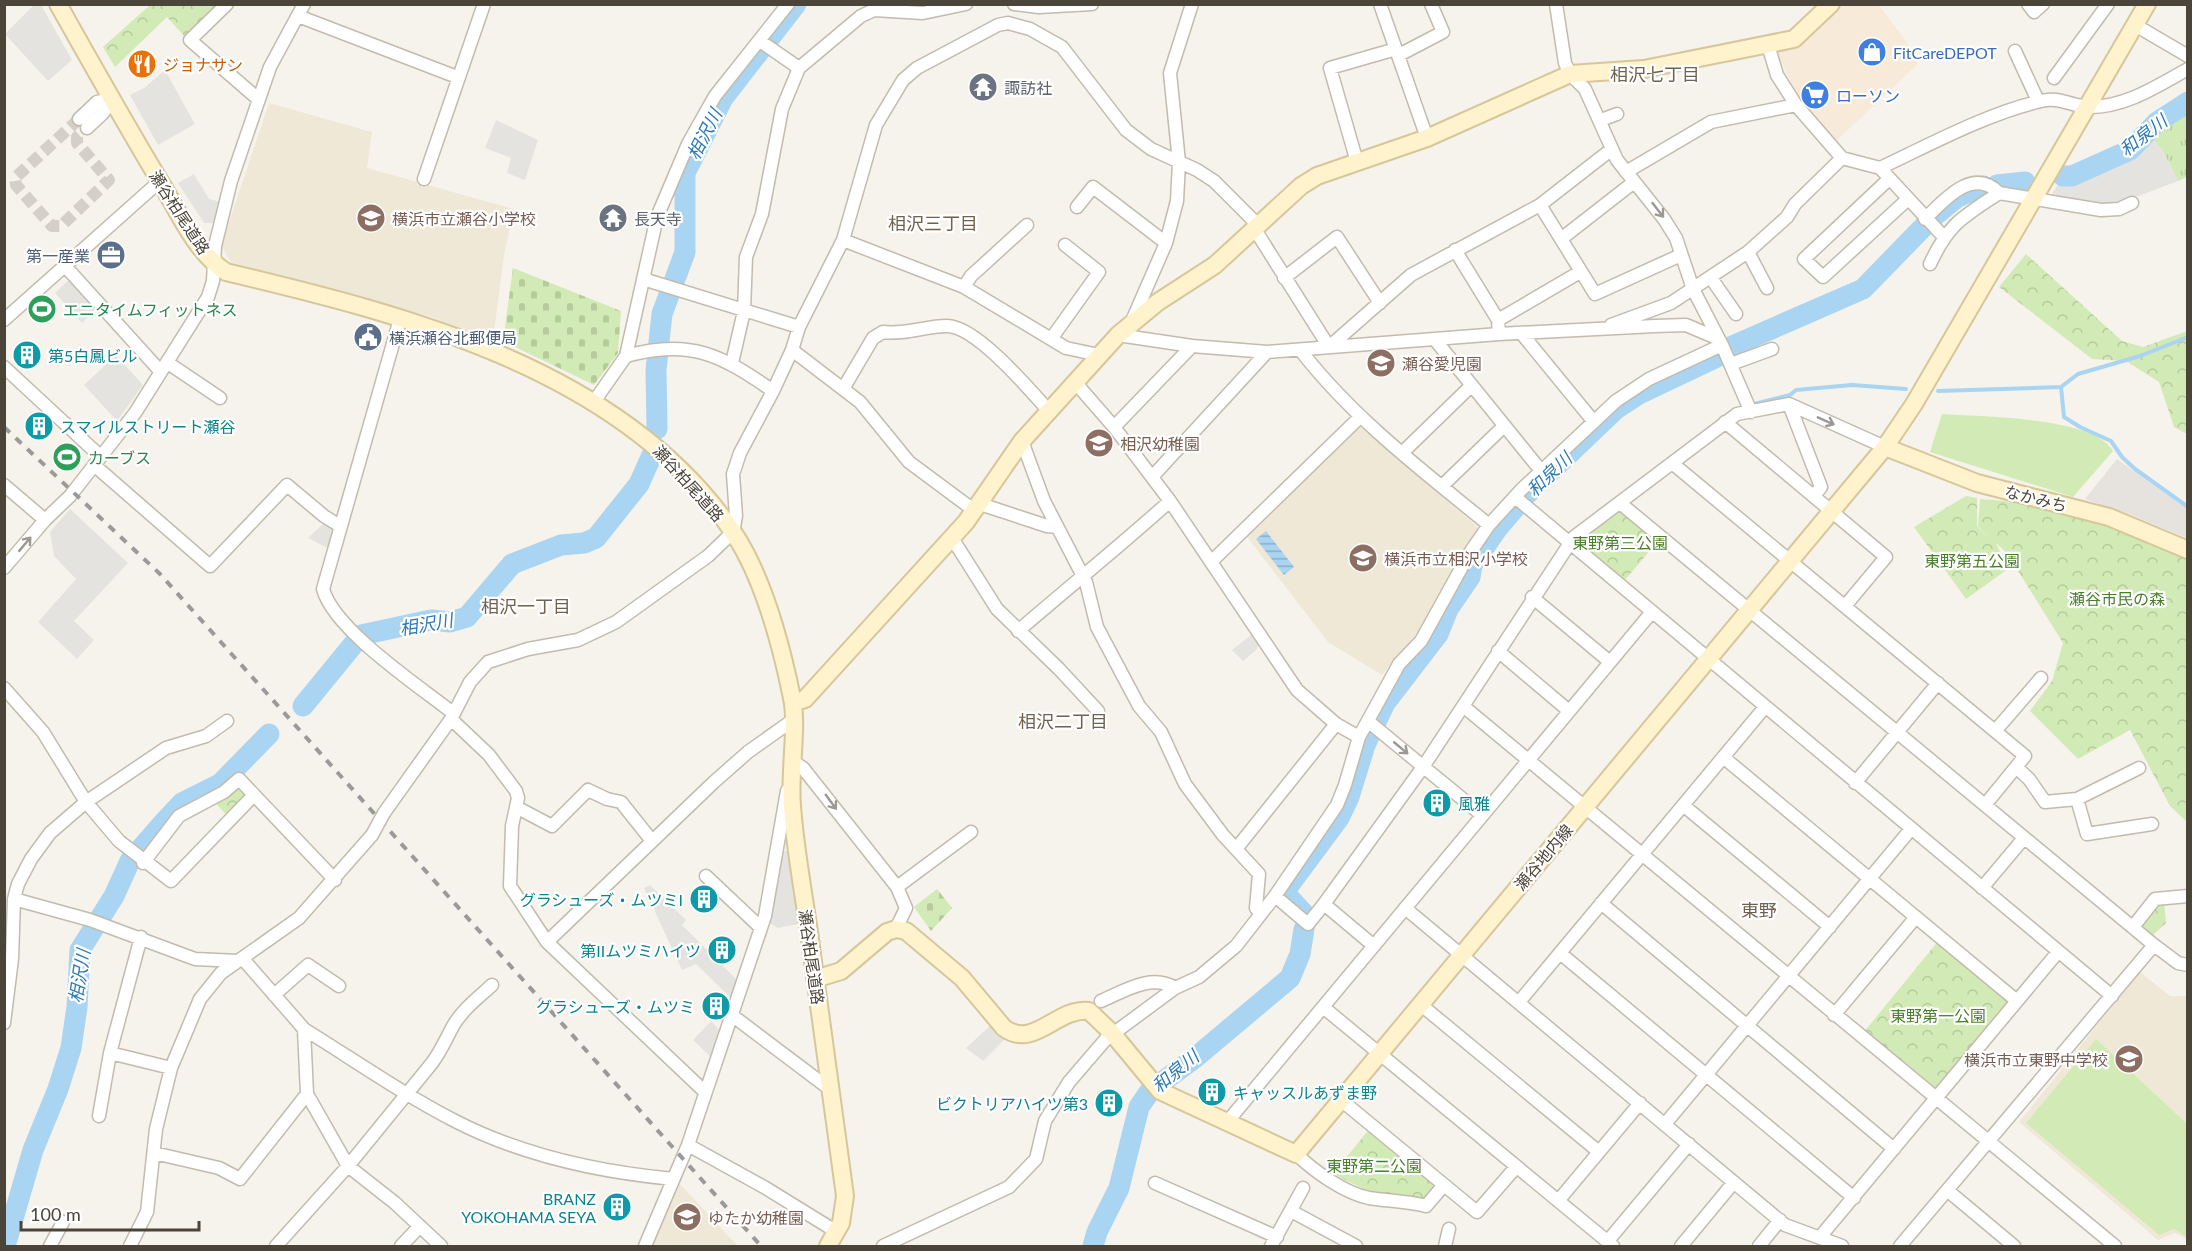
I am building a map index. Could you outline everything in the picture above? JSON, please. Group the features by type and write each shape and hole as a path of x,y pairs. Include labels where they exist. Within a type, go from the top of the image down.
{"street":[{"name":"瀬谷柏尾道路","path":"58,4 196,242 213,264 226,272 329,296 493,349 593,403 640,432 662,451 733,532 762,590 793,712 790,768 792,807 845,1196 841,1223 832,1239"},
{"path":"227,4 190,39 258,99"},
{"path":"424,180 457,77 484,4"},
{"path":"593,403 626,356 657,217 688,144 715,96 764,44 788,4"},
{"path":"732,363 744,311 746,257 762,214 782,109 799,68 861,16 874,10 923,13 966,4"},
{"path":"1014,4 1061,8 1092,4"},
{"path":"1132,321 1166,243 1177,201 1179,162 1170,73 1192,4"},
{"path":"1380,4 1428,138"},
{"path":"1357,162 1330,68 1397,52 1443,32 1431,4"},
{"path":"1556,4 1565,63 1570,74 1585,88 1612,149 1630,177 1664,219 1676,238 1693,289 1725,350 1751,412"},
{"path":"547,942 652,841 793,712 952,538 977,507 1022,441 1118,335 1132,321 1215,265 1300,186 1317,176 1428,138 1570,74 1644,69 1794,39 1832,4"},
{"path":"2028,4 2034,12 2043,4"},
{"path":"2054,78 2108,4"},
{"name":"瀬谷地内線","path":"1296,1154 1884,447 1914,404 2147,4"},
{"path":"4,568 45,520 70,496 135,413 208,297 231,181 270,66 301,10 457,77"},
{"path":"130,1246 147,1212 156,1129 171,1068 200,999 221,973 299,918 335,880 372,835 384,813 452,716 470,682 488,662 528,649 578,640 616,622 708,556 733,532 736,516 733,474 740,453 773,391 792,350 799,327 843,240 876,125 903,80 917,68 998,25 1008,23 1030,29 1062,47 1106,108 1126,130 1151,148 1197,170 1214,181 1256,227 1284,278 1329,347"},
{"path":"2135,25 2187,56"},
{"path":"764,44 799,68"},
{"path":"1768,45 1777,75 1796,105 1842,158 1880,168 1943,236"},
{"path":"2015,51 2038,101"},
{"path":"1880,168 1984,121 2038,101 2053,98 2087,107 2110,106 2146,92 2187,69"},
{"path":"83,123 103,113 112,99"},
{"path":"1561,239 1630,177 1711,122 1796,105"},
{"path":"1600,120 1617,114"},
{"path":"1329,347 1411,275 1540,205 1612,149"},
{"path":"1597,330 1671,303 1711,278 1748,252 1787,217 1795,204 1842,158"},
{"path":"1889,179 1804,260 1823,278 1908,199"},
{"path":"4,320 160,181"},
{"path":"1927,221 1955,192 1976,181 1987,183 1999,193 2101,210 2119,209 2132,203"},
{"path":"1077,207 1093,187 1166,243"},
{"path":"1930,264 1943,236 1961,218 1999,193"},
{"path":"1540,205 1594,294 1681,255"},
{"path":"964,286 1027,225"},
{"path":"1284,278 1337,237 1380,303"},
{"path":"843,240 964,286 1066,348 1099,355"},
{"path":"1051,339 1099,272 1065,245"},
{"path":"1455,250 1498,321 1499,334"},
{"path":"1748,252 1767,288"},
{"path":"65,266 165,368 219,398"},
{"path":"1498,321 1580,272"},
{"path":"1711,278 1736,314"},
{"path":"643,279 799,327"},
{"path":"400,319 323,589 326,598 358,638 452,716 501,769 516,790 510,886 547,942 704,1091"},
{"path":"1118,335 1192,346 1267,352 1436,341 1499,334 1686,325 1725,350"},
{"path":"843,389 873,338 883,332 896,333 949,326 980,342 999,357 1048,410"},
{"path":"1522,334 1594,422"},
{"path":"1436,341 1542,472"},
{"path":"1114,428 1192,346"},
{"path":"626,356 657,348 678,348 732,363 773,391"},
{"path":"792,350 860,402 909,462 977,507 1058,527"},
{"path":"883,1246 1009,1187 1036,1159 1045,1120 1069,1082 1112,1033 1175,988 1199,977 1236,946 1275,896 1337,805 1359,737 1373,725 1400,664 1421,641 1469,554 1490,525 1519,500 1542,472 1631,390 1725,350 1772,350"},
{"path":"1301,351 1329,387 1360,417 1490,525"},
{"path":"1152,477 1267,352"},
{"path":"4,367 97,461 210,566 287,485 324,516 340,526"},
{"path":"1074,381 1114,428 1170,501 1297,690 1336,724 1359,737"},
{"path":"1402,453 1471,386"},
{"path":"1789,404 1821,487 1814,496"},
{"path":"1275,896 1308,924 1424,767 1568,544 1574,537 1725,422 1737,414 1789,404 1884,447"},
{"path":"1211,562 1360,417"},
{"path":"1725,422 1886,556 1845,606"},
{"path":"1442,486 1504,426"},
{"path":"1022,441 1044,501 1083,576 1097,627 1139,706 1161,732 1185,784 1236,849 1259,874 1256,908 1261,914"},
{"name":"なかみち","path":"1884,447 1977,483 2109,517 2187,550"},
{"path":"1672,463 2025,756 1985,805"},
{"path":"4,485 45,520"},
{"path":"1519,500 1568,544 2112,996"},
{"path":"1018,631 1170,501"},
{"path":"1620,503 2154,945 2178,963 2187,965"},
{"path":"952,538 996,609 1059,669 1098,711"},
{"path":"1532,597 1610,662"},
{"path":"1228,1121 1651,613"},
{"path":"1498,651 1569,711"},
{"path":"1996,730 2041,678"},
{"path":"1855,783 1938,683"},
{"path":"4,688 43,732 86,802 139,859 171,881 254,795"},
{"path":"1463,706 1935,1100 2115,1246"},
{"path":"1519,1002 1765,707"},
{"path":"4,1023 12,960 14,899 18,884 31,859 50,833 86,802 166,748 206,736 227,721"},
{"path":"1236,849 1336,724"},
{"path":"1373,725 1482,815"},
{"path":"1723,757 2017,1001"},
{"path":"2016,767 2045,802 2077,799 2139,768"},
{"path":"645,1246 688,1145 704,1091 733,1016 761,928 790,768 803,768 897,887 906,908 896,929"},
{"path":"139,859 179,816 224,792 239,779 335,880"},
{"path":"516,807 552,826 588,790 607,799 621,802 652,841"},
{"path":"2077,799 2087,834 2152,824"},
{"path":"1683,805 1830,927"},
{"path":"1665,1124 1911,829"},
{"path":"897,887 971,832"},
{"path":"1982,888 2024,838"},
{"path":"706,876 761,928"},
{"path":"2133,927 2155,899 2187,896"},
{"path":"14,899 90,920 141,937 195,959 240,960 303,1029 407,1094 457,1122 541,1156 574,1164 673,1179"},
{"path":"1601,903 1894,1149"},
{"path":"1324,904 1374,945"},
{"path":"1405,908 1780,1220 1842,1246"},
{"path":"1834,1015 1916,917"},
{"path":"815,979 841,971 881,936 896,929 906,931 945,962 1012,1034 1030,1034 1077,1009 1089,1011 1112,1033 1157,1088 1296,1154 1313,1170 1366,1197 1426,1206 1444,1185"},
{"path":"99,1116 110,1053 141,937"},
{"path":"1906,1244 1947,1190 2154,945"},
{"path":"1820,1238 2058,952"},
{"path":"1560,953 1854,1198"},
{"path":"274,995 308,965 339,986"},
{"path":"1101,1001 1153,981 1162,981 1175,988"},
{"path":"276,1246 348,1166 407,1094 444,1047 453,1025 492,985"},
{"path":"1420,1004 1599,1152"},
{"path":"1323,1007 1610,1244 1689,1144"},
{"path":"733,1016 831,1090"},
{"path":"303,1029 307,1094 348,1166 441,1246"},
{"path":"110,1053 171,1068"},
{"path":"154,1153 219,1168 240,1179 307,1094"},
{"path":"1341,1100 1477,1212 1516,1167"},
{"path":"1558,1201 1640,1103"},
{"path":"688,1145 764,1186 832,1239"},
{"path":"1681,1246 1734,1182"},
{"path":"1155,1183 1274,1242 1303,1188"},
{"path":"1947,1190 2014,1246"},
{"path":"1291,1210 1356,1246"},
{"path":"1759,1246 1780,1220"},
{"path":"50,1246 63,1222"},
{"path":"401,1246 420,1226"},
{"path":"1446,1246 1449,1229"}],"shaded area":[{"path":"34,5 41,5 72,60 48,81 5,34"},
{"path":"1841,5 1879,5 1912,49 1918,64 1834,143 1797,94 1775,49 1797,44"},
{"path":"165,70 195,124 158,145 130,95 144,88"},
{"name":"横浜市立瀬谷小学校","path":"269,103 372,132 367,168 514,209 504,255 494,332 489,340 430,316 306,285 231,262 222,247"},
{"path":"496,120 538,140 525,180 507,173 511,158 485,148"},
{"path":"2150,135 2164,153 2178,181 2115,205 2098,207 2052,194 2061,180 2073,180 2127,156"},
{"path":"194,174 209,199 221,202 217,223 204,223 178,183"},
{"path":"69,280 96,310 82,323 55,293"},
{"path":"116,355 143,385 117,421 84,385"},
{"name":"横浜市立相沢小学校","path":"1359,426 1482,531 1421,628 1382,675 1328,642 1245,534"},
{"path":"2117,459 2187,509 2187,538 2085,499"},
{"path":"70,509 128,563 74,621 94,640 77,659 38,622 76,579 54,556 50,532"},
{"path":"325,522 336,528 329,549 308,538"},
{"path":"1251,635 1258,645 1257,649 1243,661 1232,650"},
{"path":"781,851 787,851 798,924 778,928 768,922 777,886"},
{"path":"650,885 686,920 682,925 738,981 735,1002 696,964 682,970 644,888"},
{"name":"横浜市立東野中学校","path":"2140,972 2170,996 2187,996 2187,1239 2175,1233 2158,1240 2019,1122"},
{"path":"711,1021 724,1035 713,1059 693,1040"},
{"path":"991,1025 1005,1039 983,1061 966,1048"},
{"name":"ゆたか幼稚園","path":"679,1183 738,1246 651,1246"}],"green space":[{"path":"150,5 222,5 186,38 167,17 115,67 103,47"},
{"path":"2187,109 2187,177 2178,181 2164,153 2150,135"},
{"path":"2026,254 2122,341 2143,347 2187,331 2187,434 2174,427 2159,382 2126,361 2092,359 1999,287"},
{"path":"513,268 621,311 618,353 594,385 503,341"},
{"path":"1942,414 2035,420 2060,425 2102,439 2113,451 2073,497 1930,452"},
{"name":"瀬谷市民の森","path":"1966,496 1977,498 1977,526 1987,536 1978,526 1980,499 2035,505 2086,517 2187,551 2187,822 2170,806 2130,730 2078,759 2030,711 2052,681 2063,643 2007,553 1996,543 2008,569 1966,599 1914,527"},
{"name":"東野第三公園","path":"1622,507 1658,541 1625,580 1581,543 1581,538"},
{"path":"239,783 251,794 230,818 212,800"},
{"path":"937,889 952,908 931,931 914,907"},
{"path":"2160,900 2164,900 2166,923 2152,936 2140,926"},
{"name":"東野第一公園","path":"1939,940 2011,999 1936,1091 1864,1032"},
{"name":"横浜市立東野中学校","path":"2096,1039 2187,1124 2187,1237 2174,1229 2159,1235 2026,1123"},
{"name":"東野第二公園","path":"1370,1128 1437,1183 1423,1200 1370,1192 1333,1174"}],"water":[{"path":"1266,531 1294,567 1284,575 1256,539"}],"waterway":[{"name":"相沢川","path":"657,429 656,370 662,314 685,252 685,173 723,98 796,4"},
{"name":"和泉川","path":"2063,176 2072,176 2130,150 2157,122 2188,102"},
{"name":"和泉川","path":"1997,185 2025,182"},
{"name":"和泉川","path":"1305,915 1284,892 1339,818 1349,797 1365,745 1385,703 1438,634 1448,609 1470,577 1472,565 1497,529 1525,496 1616,409 1639,394 1719,356 1730,347 1863,289 1934,216 1956,198 1983,186 1987,188"},
{"path":"1938,391 2061,387 2078,374 2140,356 2188,337"},
{"path":"1754,404 1790,395 1796,390 1852,385 1906,389"},
{"path":"2061,387 2064,417 2111,441 2122,457 2135,469 2188,507"},
{"name":"相沢川","path":"303,706 361,635 431,620 450,622 467,617 512,564 561,545 584,543 596,538 639,484 652,455"},
{"name":"相沢川","path":"5,1246 33,1150 58,1089 71,1048 77,1007 80,950 114,896 130,861 182,803 220,784 269,734"},
{"name":"和泉川","path":"1093,1246 1097,1232 1119,1188 1139,1107 1150,1091 1196,1057 1290,978 1300,954 1304,929"}],"tunnel":[{"path":"79,119 15,178 16,185 52,226 61,226 109,180 77,143 77,137 87,128"}],"railway":[{"path":"4,427 160,574 761,1246"}],"place":[{"name":"FitCareDEPOT","path":"1872,52"},
{"name":"ジョナサン","path":"142,64"},
{"name":"諏訪社","path":"983,87"},
{"name":"ローソン","path":"1815,95"},
{"name":"横浜市立瀬谷小学校","path":"371,218"},
{"name":"長天寺","path":"613,218"},
{"name":"第一産業","path":"111,255"},
{"name":"エニタイムフィットネス","path":"42,309"},
{"name":"横浜瀬谷北郵便局","path":"368,337"},
{"name":"第5白鳳ビル","path":"27,355"},
{"name":"瀬谷愛児園","path":"1381,363"},
{"name":"スマイルストリート瀬谷","path":"39,426"},
{"name":"相沢幼稚園","path":"1099,443"},
{"name":"カーブス","path":"67,457"},
{"name":"横浜市立相沢小学校","path":"1363,558"},
{"name":"風雅","path":"1437,803"},
{"name":"グラシューズ・ムツミI","path":"704,899"},
{"name":"第IIムツミハイツ","path":"722,950"},
{"name":"グラシューズ・ムツミ","path":"716,1006"},
{"name":"横浜市立東野中学校","path":"2129,1059"},
{"name":"キャッスルあずま野","path":"1212,1092"},
{"name":"ビクトリアハイツ第3","path":"1109,1103"},
{"name":"BRANZ YOKOHAMA SEYA","path":"617,1207"},
{"name":"ゆたか幼稚園","path":"687,1217"}],"district":[{"name":"相沢七丁目","path":"1655,74"},
{"name":"相沢三丁目","path":"933,223"},
{"name":"相沢一丁目","path":"526,606"},
{"name":"相沢二丁目","path":"1063,721"},
{"name":"東野","path":"1759,910"}],"park label":[{"name":"東野第五公園","path":"1972,560"}]}
